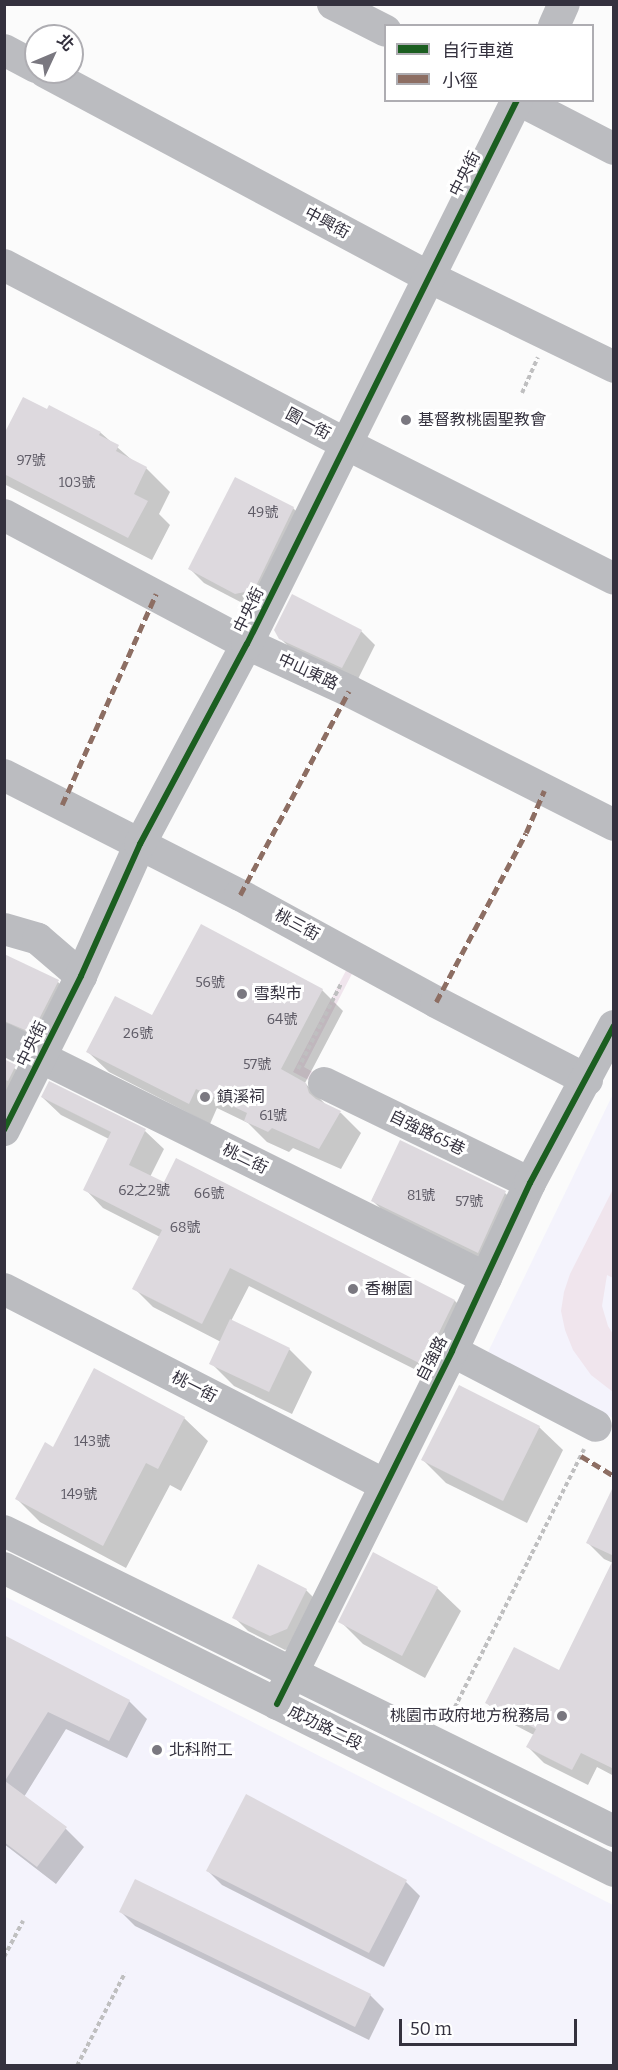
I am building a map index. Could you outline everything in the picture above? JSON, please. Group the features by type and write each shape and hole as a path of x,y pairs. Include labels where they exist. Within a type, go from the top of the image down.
{"street":[{"path":"333,4 384,30"},
{"path":"555,24 564,4"},
{"path":"4,50 24,61"},
{"name":"中興街","path":"67,84 429,277 614,367"},
{"name":"中央街","path":"4,1130 81,976 140,844 247,644 517,102"},
{"path":"522,102 614,149"},
{"name":"園一街","path":"4,265 346,444 614,579"},
{"name":"中山東路","path":"4,515 247,644 349,691 614,825"},
{"name":"桃三街","path":"4,775 140,844 587,1080"},
{"path":"4,929 38,939 81,976"},
{"name":"自強路","path":"277,1704 384,1484 452,1351 530,1183 614,1026"},
{"name":"桃二街","path":"4,1039 486,1278"},
{"name":"自強路65巷","path":"324,1083 530,1183"},
{"name":"桃一街","path":"4,1289 384,1484"},
{"path":"452,1351 596,1426"},
{"path":"4,1531 614,1831"},
{"name":"成功路二段","path":"4,1568 614,1871"},
{"path":"440,1785 447,1748"},
{"path":"567,1847 582,1815"}],"path":[{"path":"522,393 548,335"},
{"path":"324,1083 298,1069 355,957"},
{"path":"447,1748 596,1426"},
{"path":"4,1957 23,1921"},
{"path":"77,2066 125,1972"}],"shaded area":[{"path":"351,961 357,964 304,1067 324,1078 320,1086 293,1072"},
{"path":"613,1094 613,1418 487,1354"},
{"path":"613,1189 613,1278 607,1275 602,1306 613,1334 613,1392 591,1375 573,1350 561,1311 570,1274"},
{"name":"北科附工","path":"4,1596 613,1905 613,2065 5,2065"}],"building":[{"path":"23,397 47,409 49,405 101,432 99,435 119,445 116,451 147,467 134,494 148,501 128,538 4,474 4,434"},
{"path":"235,477 294,507 254,590 235,594 188,569"},
{"path":"292,594 362,630 342,668 279,639 274,630"},
{"path":"201,924 323,989 281,1069 306,1083 309,1093 316,1099 341,1111 319,1149 272,1128 268,1132 244,1121 247,1113 196,1089 189,1104 86,1052 115,996 152,1015"},
{"path":"4,954 59,980 32,1033 4,1021"},
{"path":"4,1059 16,1065 8,1081 4,1079"},
{"path":"49,1081 146,1129 129,1165 164,1182 176,1158 455,1300 423,1365 230,1268 202,1324 132,1289 162,1230 83,1190 111,1132 41,1097"},
{"path":"400,1140 506,1191 478,1253 371,1201"},
{"path":"230,1319 290,1348 269,1392 209,1364"},
{"path":"94,1368 185,1417 158,1469 146,1463 103,1546 15,1499 45,1442 53,1447"},
{"path":"459,1385 540,1426 503,1501 421,1460"},
{"path":"614,1485 614,1556 586,1543"},
{"path":"373,1552 438,1587 402,1656 338,1622"},
{"name":"桃園市政府地方稅務局","path":"614,1558 614,1769 581,1753 572,1770 526,1747 536,1729 485,1703 514,1647 559,1670"},
{"path":"258,1564 307,1589 287,1629 270,1636 232,1618"},
{"path":"4,1635 130,1700 109,1741 48,1712 5,1781 67,1827 37,1867 4,1842"},
{"path":"246,1794 407,1880 369,1953 206,1871"},
{"path":"135,1879 371,1994 355,2027 119,1912"}],"marked path":[{"path":"62,805 156,594"},
{"path":"240,895 349,691"},
{"path":"436,1002 526,833 544,791"},
{"path":"581,1456 614,1476"}],"cycle path":[{"path":"4,1130 81,976 140,844 247,644 516,102"},
{"path":"277,1704 452,1351 530,1183 614,1026"}],"place":[{"name":"基督教桃園聖教會","path":"406,420"},
{"name":"雪梨市","path":"242,994"},
{"name":"鎮溪祠","path":"205,1097"},
{"name":"香榭園","path":"353,1289"},
{"name":"桃園市政府地方稅務局","path":"562,1716"},
{"name":"北科附工","path":"157,1750"}]}
